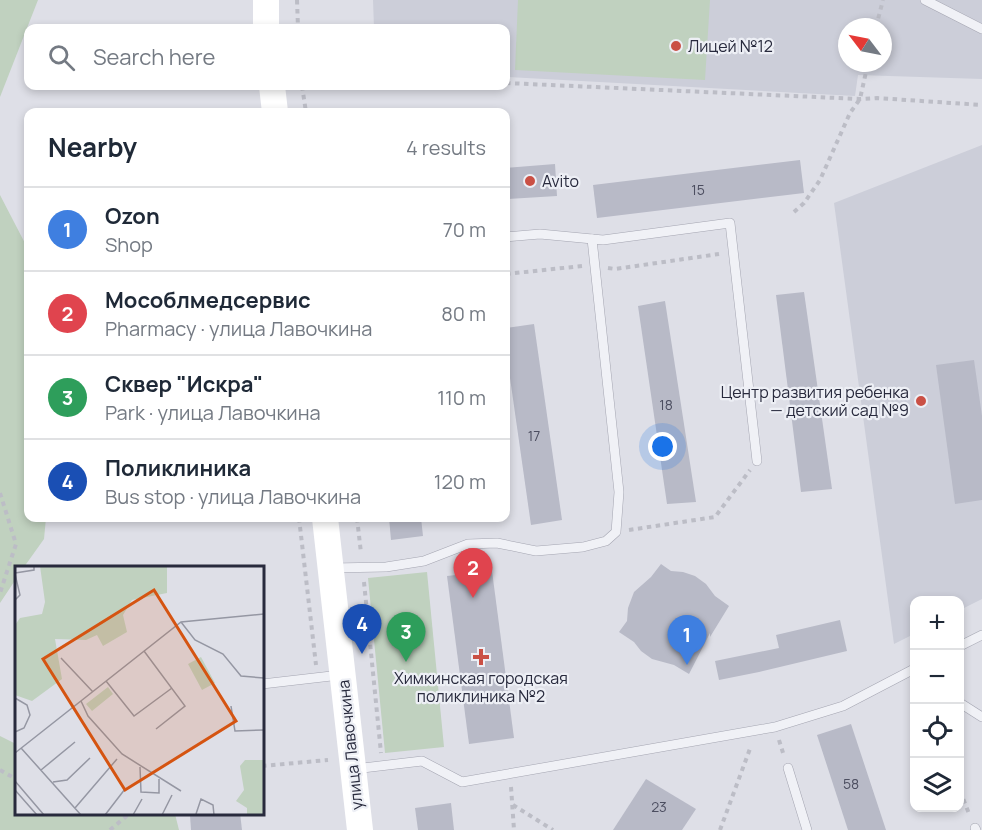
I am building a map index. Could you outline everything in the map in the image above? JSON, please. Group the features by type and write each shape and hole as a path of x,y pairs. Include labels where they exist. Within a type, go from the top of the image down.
{"street":[{"path":"266,0 266,24"},
{"path":"272,90 275,108"},
{"name":"улица Лавочкина","path":"325,522 360,830"}],"lane":[{"path":"925,0 982,29"},
{"path":"510,237 540,234 603,240 730,223 757,461"},
{"path":"330,568 386,567 424,561 468,544 497,543 537,551 583,547 606,541 616,532 619,492 592,239"},
{"path":"964,644 982,635"},
{"path":"353,769 422,761 462,782 510,774 775,727 843,706 910,673"},
{"path":"264,684 342,675"},
{"path":"962,704 982,717"},
{"path":"788,768 807,830"}],"path":[{"path":"297,0 298,24"},
{"path":"878,18 883,0"},
{"path":"794,212 804,203 820,180 849,113 860,99 866,72"},
{"path":"510,83 877,98 982,105"},
{"path":"303,90 305,108"},
{"path":"510,274 584,266 615,269 733,252"},
{"path":"616,532 715,517 757,461"},
{"path":"0,493 16,544 0,593"},
{"path":"357,522 382,766"},
{"path":"775,727 788,768"},
{"path":"720,830 757,730"},
{"path":"264,766 328,760"},
{"path":"0,770 15,778"},
{"path":"510,774 514,830"},
{"path":"964,800 976,829"},
{"path":"512,805 553,830"},
{"path":"110,830 127,815"}],"shaded area":[{"name":"Лицей №12","path":"373,0 982,0 982,79 858,75 855,96 510,77 510,24 374,24"},
{"name":"Центр развития ребенка — детский сад №9","path":"982,145 982,599 964,608 964,596 910,596 910,636 894,644 834,203"}],"green space":[{"path":"0,0 38,0 29,24 24,24 24,36 0,97"},
{"path":"518,0 710,0 705,80 515,70"},
{"path":"0,195 24,241 24,522 46,522 44,539 25,566 15,566 15,580 0,603"},
{"path":"427,572 444,747 385,753 368,578"},
{"path":"0,736 15,744 15,815 175,815 179,830 0,830"}],"building":[{"path":"800,160 804,193 597,218 593,185"},
{"path":"555,164 557,196 510,199 510,168"},
{"path":"804,292 832,489 801,492 776,295"},
{"path":"665,301 696,502 667,504 638,306"},
{"path":"534,324 562,520 531,525 510,378 510,327"},
{"path":"974,360 982,416 982,500 955,504 936,365"},
{"path":"389,522 421,522 423,536 391,540"},
{"path":"661,564 671,571 695,576 729,606 710,637 710,633 689,674 674,665 652,659 619,632 627,621 628,608 634,592 651,577"},
{"name":"Химкинская городская поликлиника №2","path":"492,571 514,738 469,744 447,576"},
{"path":"840,620 847,651 719,680 715,661 779,648 776,635"},
{"path":"851,724 886,830 848,830 817,735"},
{"path":"646,779 696,809 682,830 613,830"},
{"path":"451,803 454,830 418,830 415,808"},
{"path":"190,815 240,815 242,830 191,830"}],"place":[{"name":"Лицей №12","path":"676,46"},
{"name":"Avito","path":"530,181"},
{"name":"Центр развития ребенка — детский сад №9","path":"921,401"},
{"name":"Мособлмедсервис","path":"473,598"},
{"name":"Поликлиника","path":"362,654"},
{"name":"Химкинская городская поликлиника №2","path":"481,657"},
{"name":"Сквер \"Искра\"","path":"406,662"},
{"name":"Ozon","path":"687,665"}]}
